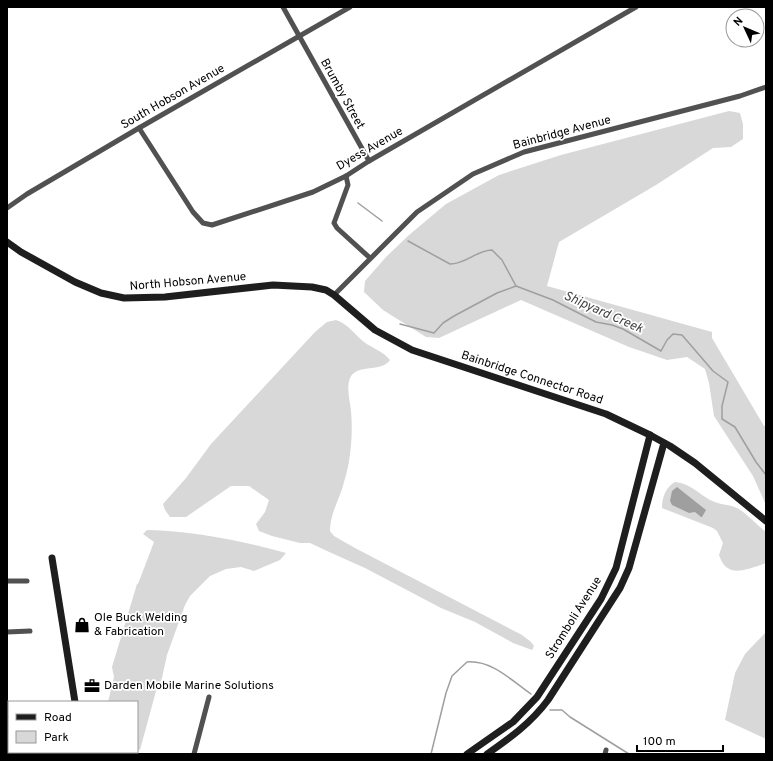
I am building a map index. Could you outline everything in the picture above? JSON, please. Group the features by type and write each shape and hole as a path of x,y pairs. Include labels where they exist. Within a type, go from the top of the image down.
{"street":[{"name":"Brumby Street","path":"283,7 368,161"},
{"name":"South Hobson Avenue","path":"7,208 27,194 139,128 350,7"},
{"name":"Dyess Avenue","path":"139,128 193,212 203,223 212,225 313,192 346,176 368,161 636,7"},
{"name":"Bainbridge Avenue","path":"334,295 403,225 435,199 473,174 524,152 740,96 766,87"},
{"path":"346,176 348,185 334,223 337,228 370,258"},
{"name":"North Hobson Avenue","path":"7,242 21,252 75,282 101,293 124,298 165,297 273,286 318,288 326,290 334,295"},
{"name":"Bainbridge Connector Road","path":"334,295 375,330 412,350 595,410 624,422 664,442 723,485 766,521"},
{"name":"Stromboli Avenue","path":"467,754 513,722 537,697 601,599 616,568 650,435"},
{"name":"Stromboli Avenue","path":"487,754 508,740 537,714 548,700 620,588 628,568 664,442"},
{"path":"52,558 75,701"},
{"path":"7,581 27,581"},
{"path":"7,632 30,631"},
{"path":"194,754 209,697"}],"green space":[{"path":"729,111 740,113 743,124 743,139 731,147 713,148 656,185 559,242 547,286 712,332 712,338 764,426 766,426 766,505 753,476 714,416 709,383 705,369 687,357 667,360 629,347 521,300 439,338 426,337 383,310 364,292 365,281 386,257 409,235 446,204 499,175 561,155"},
{"path":"336,320 344,324 364,342 381,352 390,360 381,366 363,369 353,373 350,378 348,390 352,428 350,454 348,468 333,512 330,531 334,536 355,548 522,635 534,646 532,650 513,643 475,622 441,608 365,568 310,543 300,543 259,531 256,524 265,512 269,500 249,486 231,486 186,517 170,517 165,510 163,504 186,478 211,444 315,332 327,322"},
{"path":"675,482 689,486 713,502 731,506 744,512 766,532 766,563 738,571 727,568 719,555 723,543 717,531 713,528 662,508 665,493"},
{"path":"147,530 182,532 218,537 286,553 280,560 254,571 241,567 226,569 210,576 190,596 185,605 167,655 162,678 156,691 140,750 138,749 138,701 108,701 114,677 112,667 137,584 154,542 143,534"},
{"path":"766,632 766,739 725,720 735,673 745,654"}],"shaded area":[{"path":"677,487 706,510 702,517 695,512 689,513 672,505 670,501 672,491"}],"waterway":[{"name":"Shipyard Creek","path":"358,203 382,221"},
{"name":"Shipyard Creek","path":"408,241 450,264 461,262 481,252 492,250 502,260 516,286 553,300 596,322 623,329 661,351 667,340 673,334 682,335 713,371 728,382 722,406 722,419 735,427 756,462 766,475"},
{"path":"400,324 434,333 443,323 454,316 497,293 516,286"},
{"path":"431,754 446,693 452,676 467,662 485,664 501,672 531,694"},
{"path":"550,710 562,710 570,717 629,754"}],"place":[{"name":"Ole Buck Welding & Fabrication","path":"82,625"},
{"name":"Darden Mobile Marine Solutions","path":"92,686"}]}
